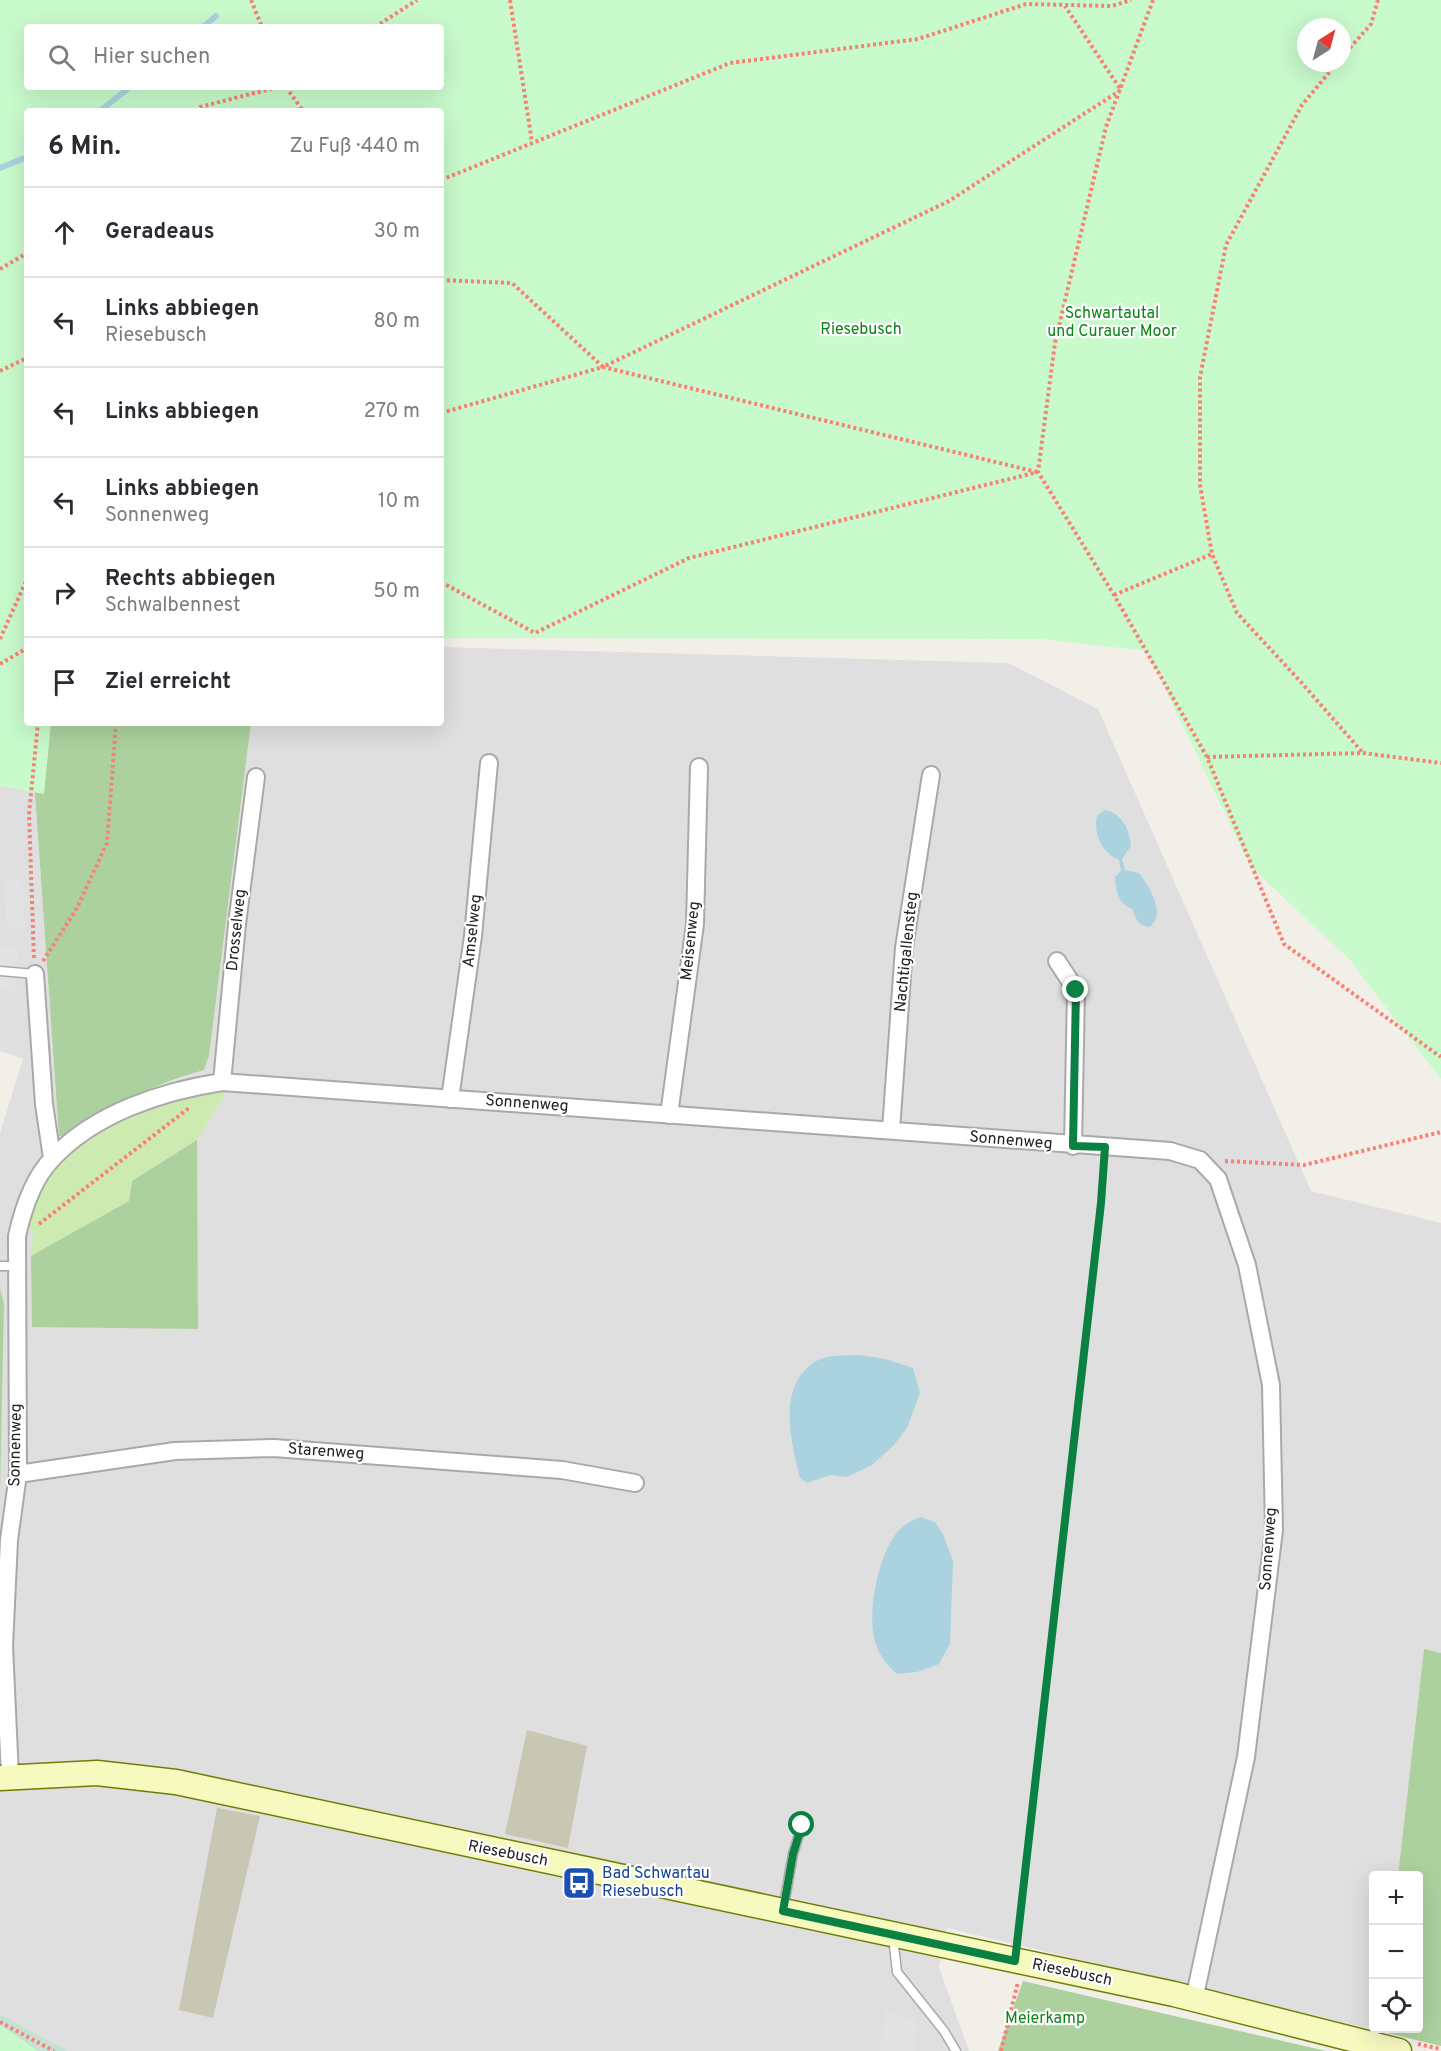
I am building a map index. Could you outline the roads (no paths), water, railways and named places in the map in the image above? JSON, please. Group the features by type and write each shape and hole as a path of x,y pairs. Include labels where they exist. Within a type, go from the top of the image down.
{"main road":[{"name":"Riesebusch","path":"5,1777 97,1773 176,1782 1194,2000 1399,2051"}],"street":[{"name":"Amselweg","path":"450,1099 473,936 489,763"},
{"name":"Meisenweg","path":"669,1115 695,924 699,767"},
{"name":"Nachtigallensteg","path":"891,1130 904,948 931,775"},
{"name":"Drosselweg","path":"222,1082 237,924 256,777"},
{"path":"1057,961 1076,990 1073,1146"},
{"path":"35,974 44,1104 52,1158"},
{"name":"Sonnenweg","path":"5,1777 2,1645 9,1540 18,1474 8,1266 25,1206 52,1158 93,1126 140,1103 186,1087 222,1082 891,1130 1073,1146 1170,1151 1200,1160 1218,1179 1247,1265 1270,1385 1274,1530 1246,1757 1194,2000"},
{"name":"Starenweg","path":"18,1474 175,1451 274,1448 562,1470 635,1483"}],"lane":[{"path":"0,971 35,974"},
{"path":"783,1911 793,1854 802,1825"},
{"path":"892,1934 897,1972 944,2031 956,2051"}],"water":[{"path":"1104,810 1120,818 1129,834 1131,846 1122,859 1125,870 1139,873 1155,900 1157,915 1150,927 1140,924 1132,909 1124,904 1119,896 1115,877 1121,871 1119,860 1104,848 1096,829 1097,816"},
{"path":"859,1355 886,1359 913,1368 920,1393 907,1428 893,1446 872,1465 847,1477 830,1475 807,1483 800,1478 791,1433 791,1401 795,1387 802,1374 818,1360 835,1356"},
{"path":"920,1517 935,1522 943,1534 953,1561 950,1644 939,1664 917,1672 897,1674 884,1660 876,1644 873,1632 873,1599 881,1564 895,1535 904,1526"}],"waterway":[{"path":"207,24 216,16"},
{"path":"104,108 126,90"},
{"path":"0,168 24,158"}],"place":[{"name":"Bad Schwartau Riesebusch","path":"579,1883"}],"park label":[{"name":"Schwartautal und Curauer Moor","path":"1112,323"},
{"name":"Meierkamp","path":"1045,2019"}]}
